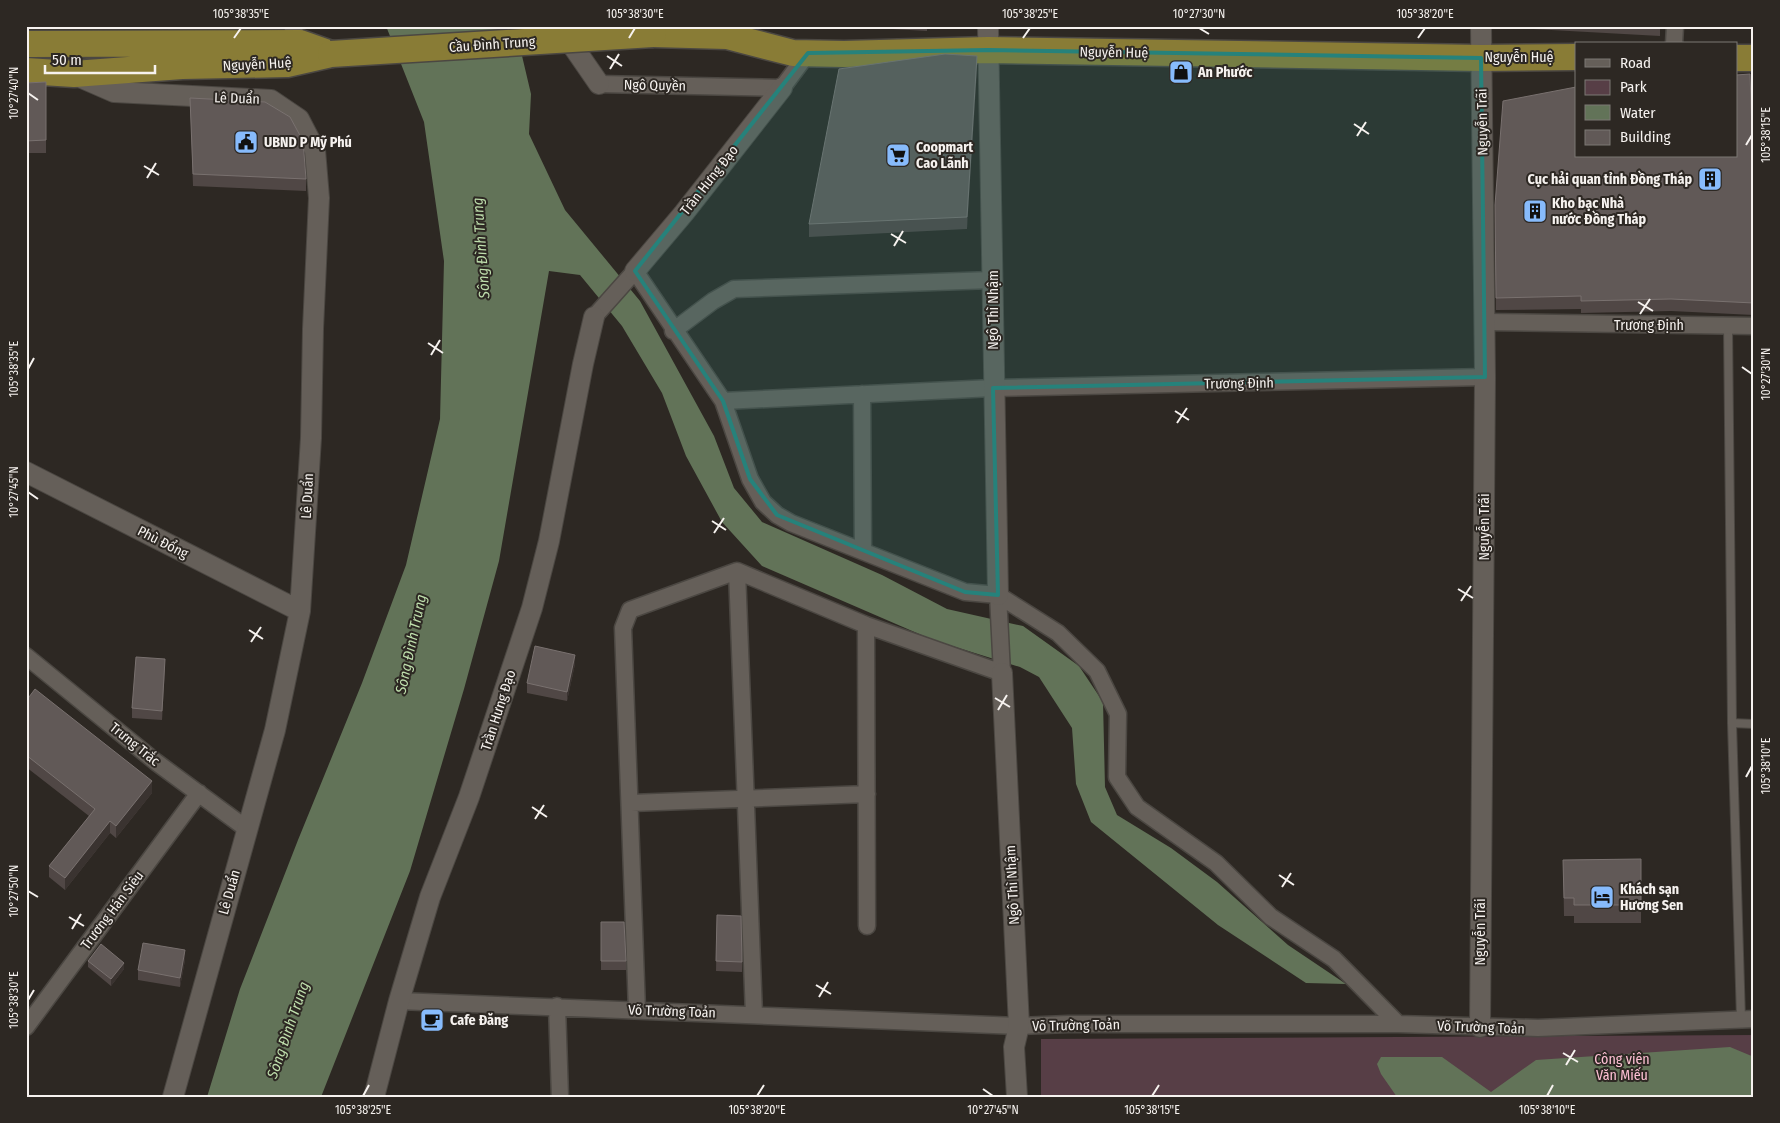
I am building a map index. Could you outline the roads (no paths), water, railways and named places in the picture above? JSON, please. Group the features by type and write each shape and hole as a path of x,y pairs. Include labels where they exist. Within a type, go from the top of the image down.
{"highway":[{"name":"Nguyễn Huệ","path":"653,34 727,36 793,53 894,54 988,38 1481,58 1575,57"},
{"name":"Cầu Đình Trung","path":"331,54 653,34"},
{"name":"Nguyễn Huệ","path":"26,44 296,35 331,54"},
{"name":"Nguyễn Huệ","path":"26,71 74,74 182,66 287,64 331,54"},
{"path":"1738,58 1754,58"}],"street":[{"name":"Ngô Quyền","path":"559,26 598,84 782,88"},
{"name":"Nguyễn Trãi","path":"1480,1027 1485,377 1482,26"},
{"path":"1674,42 1675,26"},
{"name":"Ngô Thì Nhậm","path":"988,38 998,595"},
{"path":"782,88 808,53"},
{"name":"Lê Duẩn","path":"74,74 114,92 271,100 300,119 315,150 319,198 313,329 311,438 300,611 275,730 173,1097"},
{"name":"Trần Hưng Đạo","path":"635,271 684,213 782,88"},
{"path":"594,317 635,271 673,331 723,401 750,479 763,502 777,515 791,523 965,592 998,595 1058,633 1097,671 1118,714 1117,777 1137,807 1216,863 1271,917 1334,959 1398,1024"},
{"path":"673,331 713,301 734,289 992,280"},
{"name":"Trần Hưng Đạo","path":"374,1097 399,1001 430,897 469,796 532,608 548,541 594,317"},
{"name":"Trương Định","path":"1485,322 1754,326"},
{"name":"Trương Định","path":"723,401 993,388 1485,377"},
{"path":"862,394 863,551"},
{"name":"Phù Đổng","path":"26,472 300,611"},
{"path":"637,1010 631,803 623,628 630,610 737,571 866,625 1002,672 998,595"},
{"path":"737,571 754,1015"},
{"path":"866,625 867,926"},
{"name":"Trưng Trắc","path":"26,656 156,762 247,829"},
{"name":"Ngô Thì Nhậm","path":"1002,672 1019,1026 1014,1047 1017,1097"},
{"name":"Trương Hán Siêu","path":"26,1027 199,793"},
{"path":"631,803 867,794"},
{"name":"Võ Trường Toản","path":"399,1001 1019,1026 1068,1024 1398,1024 1538,1028 1748,1019"},
{"path":"557,1006 560,1097"}],"lane":[{"path":"1728,326 1732,723 1748,1019"},
{"path":"1732,723 1754,724"}],"water":[{"name":"Sông Đình Trung","path":"386,26 515,26 531,94 529,134 565,210 640,301 714,436 734,488 762,522 882,575 947,609 1023,626 1079,666 1103,702 1105,787 1117,815 1171,848 1217,882 1288,945 1346,984 1306,983 1218,925 1091,822 1076,784 1072,728 1039,677 1020,667 933,640 762,566 722,522 686,456 662,393 622,326 580,275 549,271 499,561 464,689 410,871 321,1097 207,1097 240,989 362,683 406,565 440,419 444,261 424,122"},
{"path":"1730,1047 1754,1057 1754,1097 1397,1097 1381,1074 1377,1064 1381,1057 1442,1057 1491,1092 1536,1060"}],"place":[{"name":"An Phước","path":"1181,72"},
{"name":"UBND P Mỹ Phú","path":"246,142"},
{"name":"Coopmart Cao Lãnh","path":"898,155"},
{"name":"Cục hải quan tỉnh Đồng Tháp","path":"1710,179"},
{"name":"Kho bạc Nhà nước Đồng Tháp","path":"1535,211"},
{"name":"Khách sạn Hương Sen","path":"1602,897"},
{"name":"Cafe Đăng","path":"432,1020"}],"park label":[{"name":"Công viên Văn Miếu","path":"1622,1068"}]}
